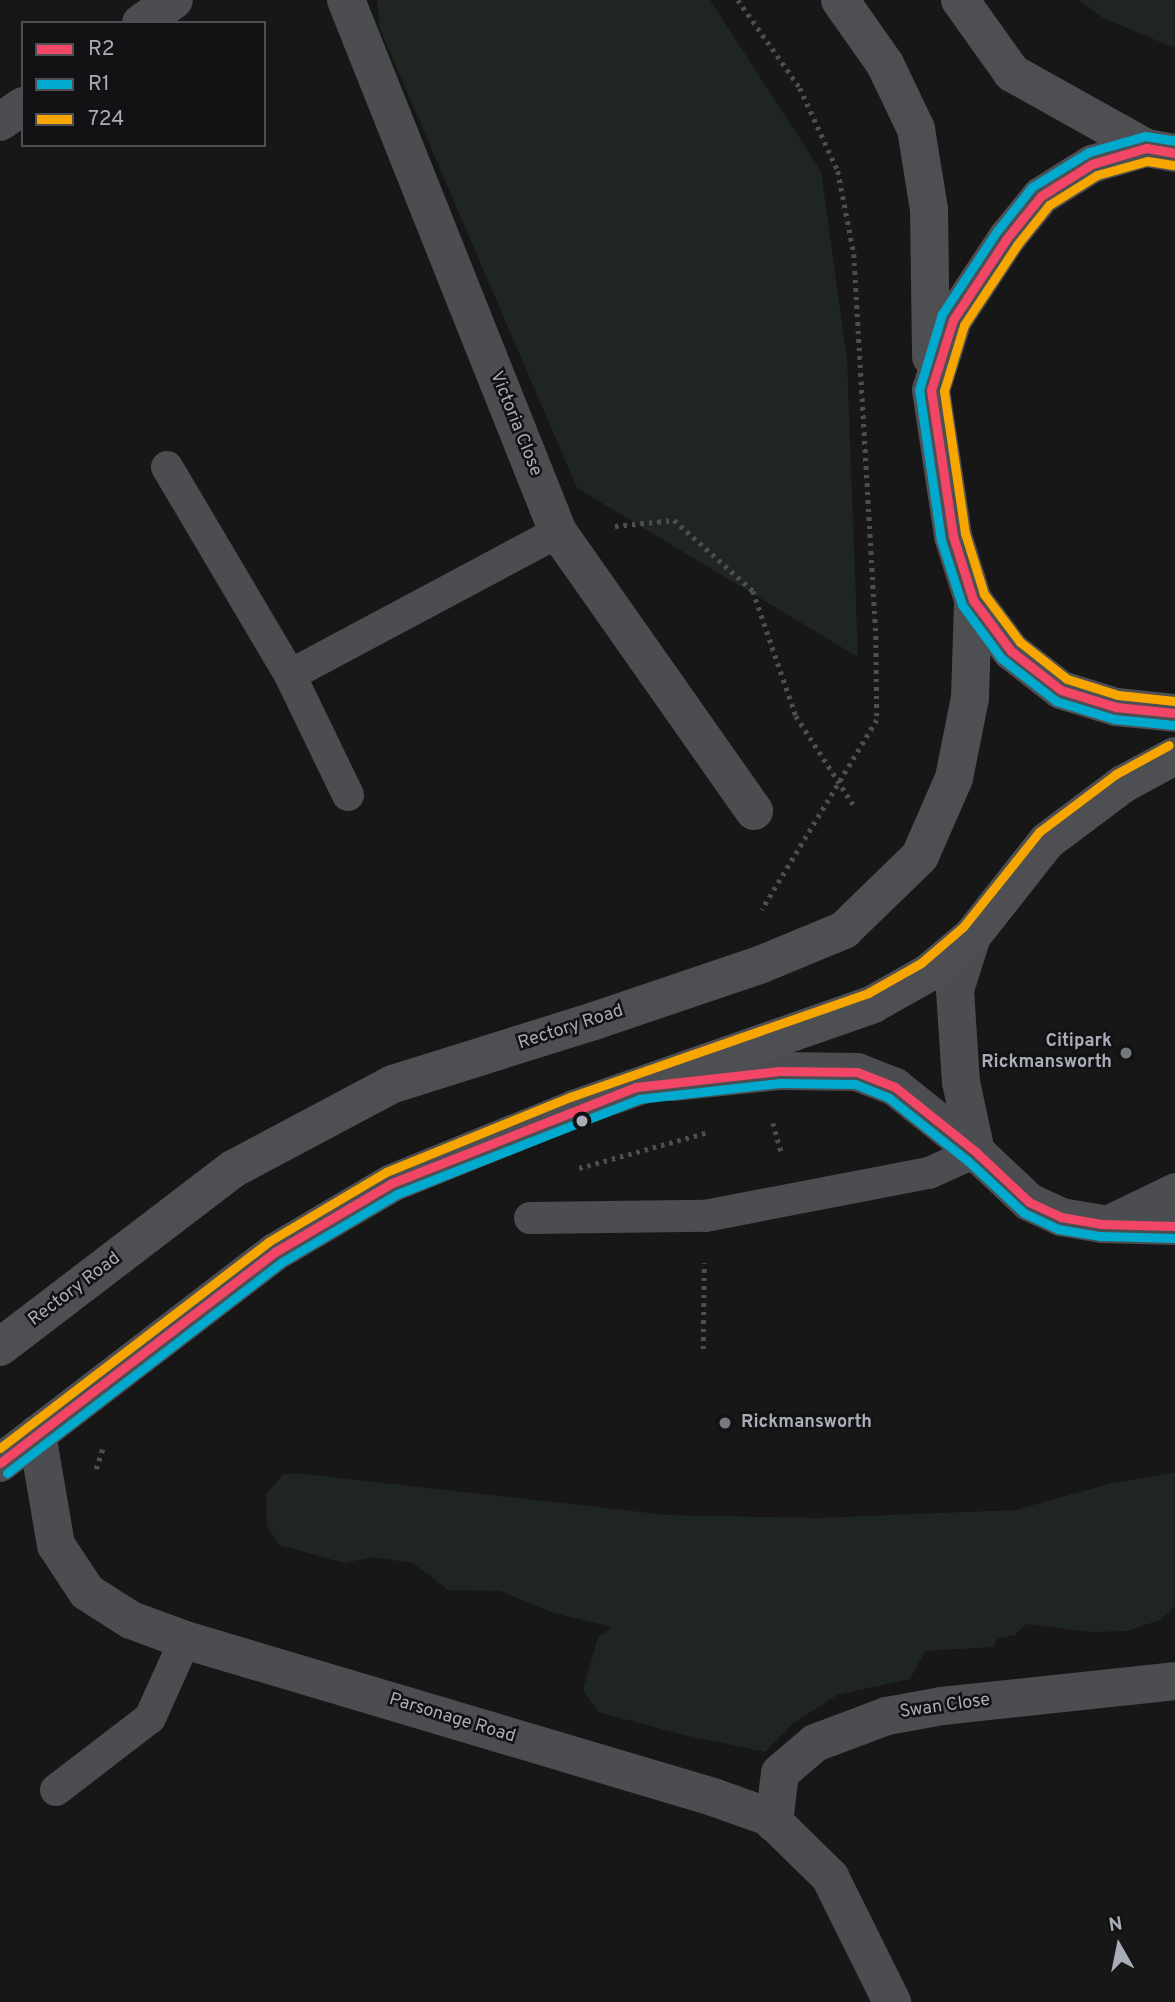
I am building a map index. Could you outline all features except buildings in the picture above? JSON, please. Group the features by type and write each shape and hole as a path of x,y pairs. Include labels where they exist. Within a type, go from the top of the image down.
{"main road":[{"path":"839,0 886,64 916,130 929,209 931,390 953,536 973,600 1011,651 1061,690 1116,707 1175,713"},
{"path":"960,0 1012,73 1160,151"},
{"path":"931,390 953,320 1007,237 1041,196 1092,164 1160,151"},
{"name":"Rectory Road","path":"0,1347 233,1169 393,1084 594,1021 761,964 844,930 920,856 954,778 970,698 973,600"},
{"path":"0,1463 275,1252 392,1184 636,1087 873,1004 928,973 972,936 1047,841 1123,784 1175,756"}],"street":[{"path":"144,21 174,0"},
{"name":"Victoria Close","path":"346,0 558,532 754,811"},
{"path":"0,121 21,107"},
{"path":"972,936 955,990 961,1082 976,1152"},
{"path":"636,1087 779,1071 857,1072 895,1087 976,1152 1029,1202 1061,1217 1102,1224 1175,1226"},
{"name":"Parsonage Road","path":"37,1434 56,1545 87,1592 131,1620 185,1640 713,1797 769,1817 830,1877 892,2002"},
{"name":"Swan Close","path":"774,1823 780,1773 815,1743 887,1716 943,1706 1175,1681"}],"lane":[{"path":"167,467 290,675 348,795"},
{"path":"290,675 558,532"},
{"path":"530,1218 705,1216 929,1173 976,1152"},
{"path":"1102,1224 1175,1189"},
{"path":"56,1790 150,1718 185,1640"}],"path":[{"path":"738,0 800,88 833,159 838,171 854,254 876,622 877,720 839,783"},
{"path":"558,532 674,520 753,591 796,716 853,804"},
{"path":"772,1118 794,1199"},
{"path":"576,1169 718,1130"},
{"path":"703,1289 703,1349"},
{"path":"49,1506 89,1490 106,1439"}],"shaded area":[{"path":"377,0 710,0 821,171 847,360 858,657 577,488 380,29"},
{"path":"1079,0 1175,0 1175,48 1103,18"},
{"path":"1175,1472 1175,1606 1160,1620 1127,1631 1091,1632 1026,1624 1015,1635 998,1638 993,1647 925,1651 910,1679 837,1695 794,1723 765,1752 684,1735 598,1712 583,1690 598,1638 612,1627 554,1613 500,1591 448,1590 413,1563 373,1557 344,1563 279,1545 267,1526 266,1495 283,1474 304,1474 667,1515 820,1518 1015,1510 1109,1484"}],"transit line":[{"name":"R1","path":"1174,725 1114,719 1056,701 1001,658 962,605 941,540 919,390 942,314 997,231 1032,187 1089,152 1145,136 1175,141"},
{"name":"R2","path":"1175,153 1146,148 1092,164 1041,196 1007,238 953,320 931,390 953,536 973,600 1011,651 1061,690 1116,707 1175,713"},
{"name":"724","path":"1173,165 1147,161 1097,175 1049,205 1017,245 964,325 944,391 965,533 984,594 1020,642 1067,679 1118,695 1175,701"},
{"name":"724","path":"0,1448 268,1242 386,1172 570,1097 868,993 921,963 963,927 1039,832 1116,774 1169,745"},
{"name":"R2","path":"0,1463 275,1252 392,1183 636,1087 779,1071 857,1072 895,1087 976,1152 1029,1202 1061,1217 1102,1224 1175,1226"},
{"name":"R1","path":"7,1473 282,1262 397,1194 639,1099 780,1083 855,1084 889,1098 968,1161 1024,1213 1058,1229 1100,1236 1175,1238"}],"place":[{"name":"Citipark Rickmansworth","path":"1126,1053"},
{"name":"Rickmansworth","path":"725,1423"}]}
